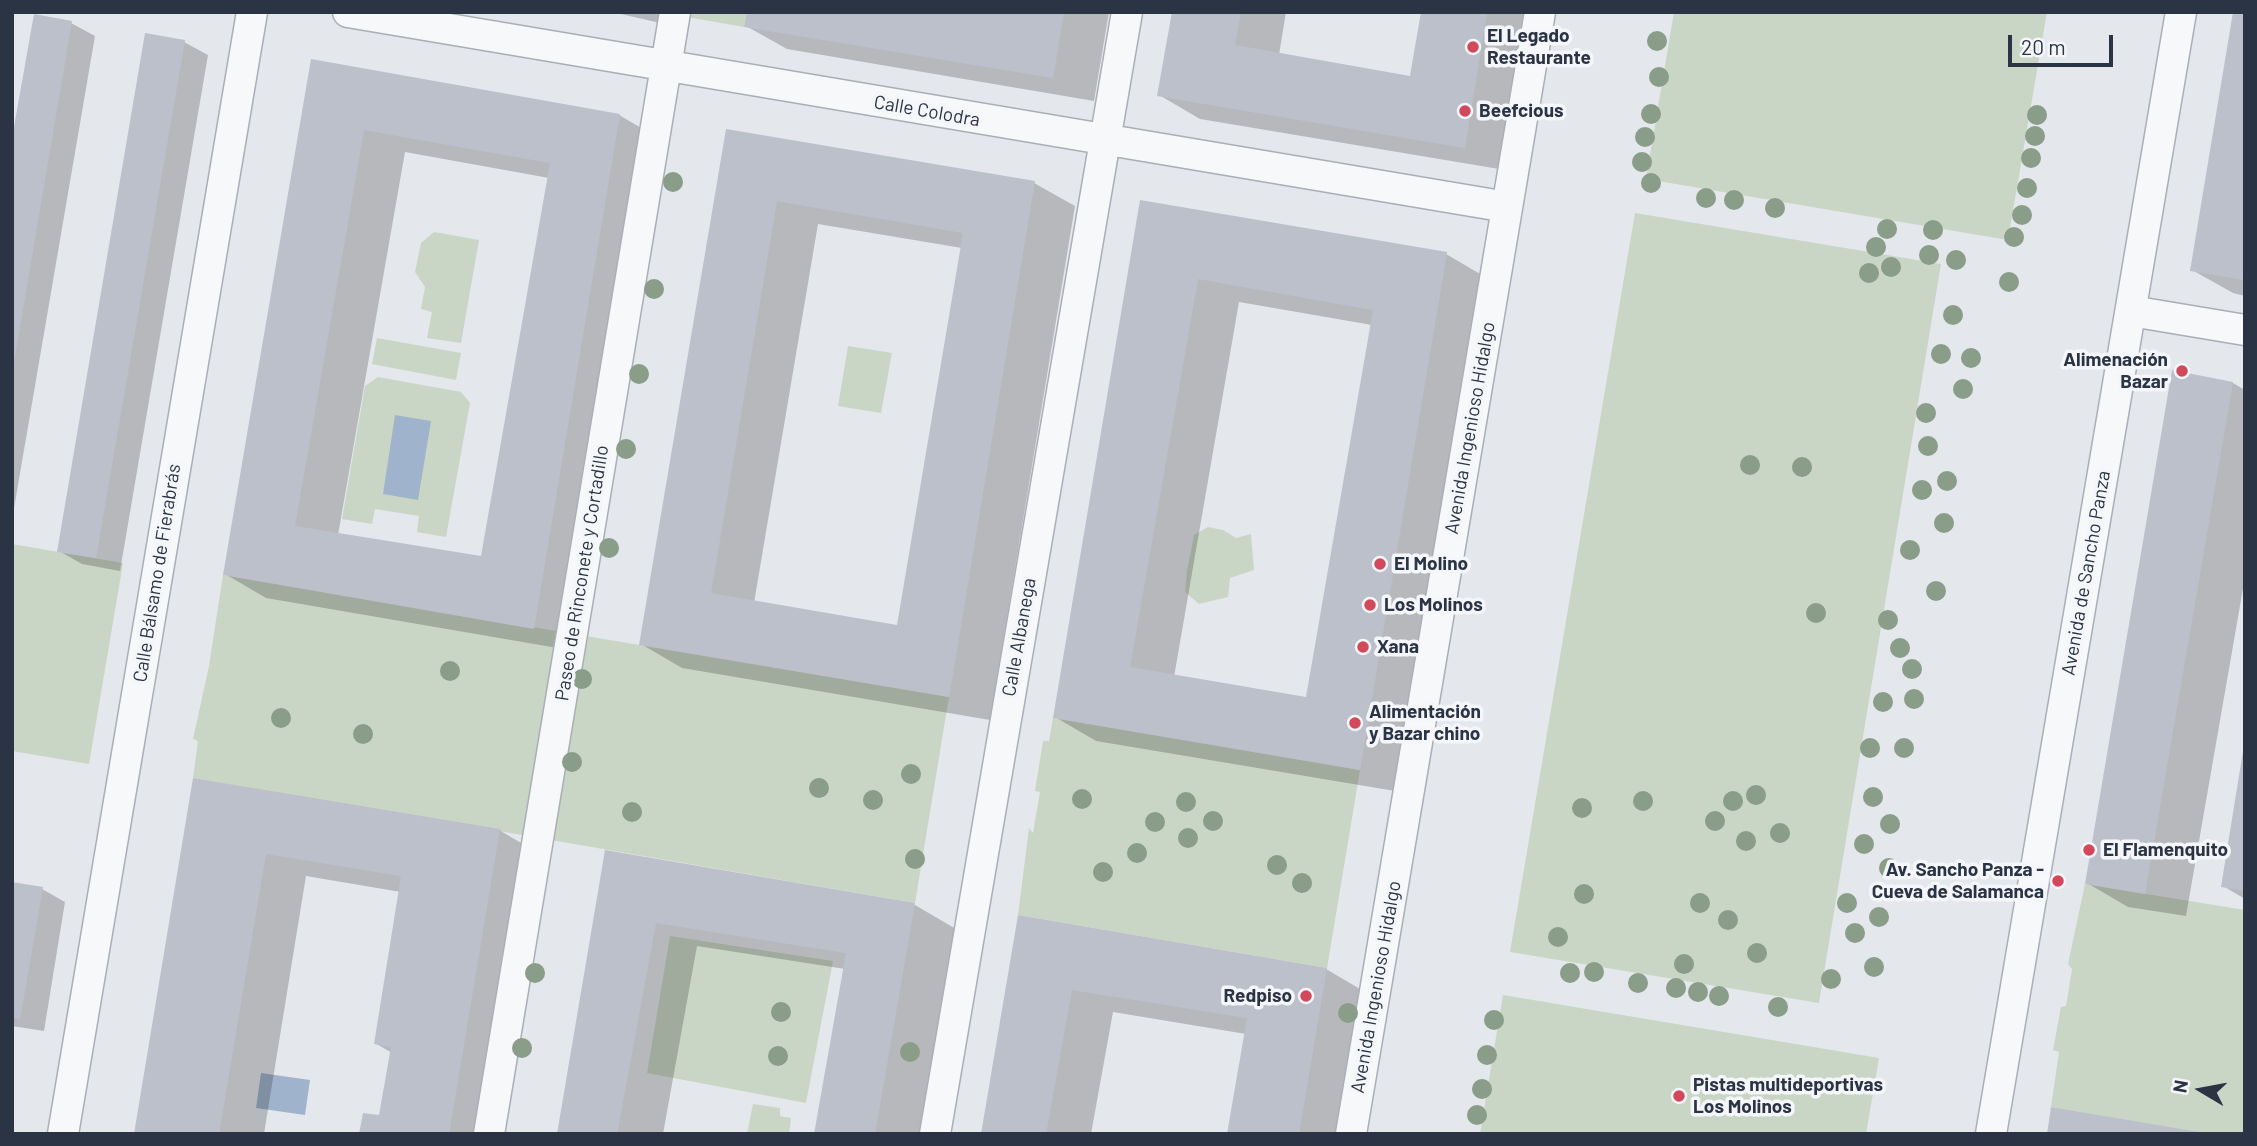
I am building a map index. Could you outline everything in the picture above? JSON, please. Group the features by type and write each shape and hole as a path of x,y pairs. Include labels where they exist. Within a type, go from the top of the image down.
{"street":[{"name":"Calle Bálsamo de Fierabrás","path":"64,1134 252,12"},
{"name":"Calle Colodra","path":"348,12 1507,207"},
{"name":"Paseo de Rinconete y Cortadillo","path":"489,1134 675,12"},
{"name":"Calle Albanega","path":"935,1134 1127,12"},
{"name":"Avenida Ingenioso Hidalgo","path":"1351,1134 1539,12"},
{"name":"Avenida de Sancho Panza","path":"1991,1134 2181,12"},
{"path":"2132,311 2245,330"}],"green space":[{"path":"658,12 747,12 744,27"},
{"path":"1674,12 2047,12 2008,240 1646,179"},
{"path":"1635,213 1941,264 1819,1003 1510,952"},
{"path":"434,232 479,240 461,343 427,338 432,312 421,309 425,287 415,272 421,243"},
{"path":"377,338 461,353 456,380 372,364"},
{"path":"848,346 892,353 881,413 838,406"},
{"path":"378,377 461,392 470,403 446,537 417,532 419,516 375,509 372,524 342,519 365,386"},
{"path":"1208,527 1223,530 1236,538 1251,534 1254,570 1230,578 1228,597 1199,604 1185,592 1187,571 1194,535"},
{"path":"12,544 123,563 89,764 12,751"},
{"path":"223,575 949,697 915,903 193,778 198,741 193,739 209,666"},
{"path":"1053,718 1360,770 1327,968 1018,915 1029,828 1033,833 1040,792 1035,791 1043,741 1049,741"},
{"path":"2085,884 2245,910 2245,1134 2207,1134 2051,1107 2059,1052 2053,1050 2061,1007 2066,1006 2072,969 2068,964"},
{"path":"670,936 833,961 806,1103 647,1073"},
{"name":"Pistas multideportivas Los Molinos","path":"1503,995 1879,1058 1866,1134 1480,1134"},
{"path":"753,1104 780,1108 780,1116 791,1118 789,1134 747,1134"}],"water":[{"path":"395,415 431,421 418,500 383,494"},
{"path":"261,1073 310,1080 305,1115 256,1108"}],"building":[{"path":"747,12 1064,12 1053,78 744,27"},
{"path":"1172,12 1241,12 1235,45 1410,76 1421,12 1487,12 1465,148 1157,96"},
{"path":"2233,12 2245,12 2245,280 2190,271"},
{"path":"34,14 72,21 14,362 12,138"},
{"path":"145,33 185,40 96,558 57,552"},
{"path":"311,59 620,114 534,629 223,575","holes":["364,130 550,163 481,556 295,526"]},
{"path":"726,129 1035,181 949,697 639,645","holes":["777,201 963,233 897,625 711,593"]},
{"path":"1140,200 1447,252 1360,770 1053,718","holes":["1198,279 1373,310 1306,697 1130,667"]},
{"path":"2172,370 2233,382 2145,894 2085,884"},
{"path":"2245,751 2245,891 2221,887"},
{"path":"193,778 500,829 449,1134 359,1134 363,1113 379,1115 391,1047 374,1044 401,876 266,854 219,1134 134,1134"},
{"path":"605,850 915,903 875,1134 814,1134 846,953 656,923 617,1134 557,1134"},
{"path":"12,882 43,887 20,1019 12,1017"},
{"path":"1018,915 1327,968 1299,1134 1227,1134 1247,1018 1072,990 1046,1134 981,1134"},
{"path":"2051,1107 2199,1132 2199,1134 2047,1134"}],"place":[{"name":"El Legado Restaurante","path":"1473,47"},
{"name":"Beefcious","path":"1465,111"},
{"name":"Alimenación Bazar","path":"2182,371"},
{"name":"El Molino","path":"1380,564"},
{"name":"Los Molinos","path":"1370,605"},
{"name":"Xana","path":"1363,647"},
{"name":"Alimentación y Bazar chino","path":"1355,723"},
{"name":"El Flamenquito","path":"2089,850"},
{"name":"Av. Sancho Panza - Cueva de Salamanca","path":"2058,881"},
{"name":"Redpiso","path":"1306,996"},
{"name":"Pistas multideportivas Los Molinos","path":"1679,1096"}]}
